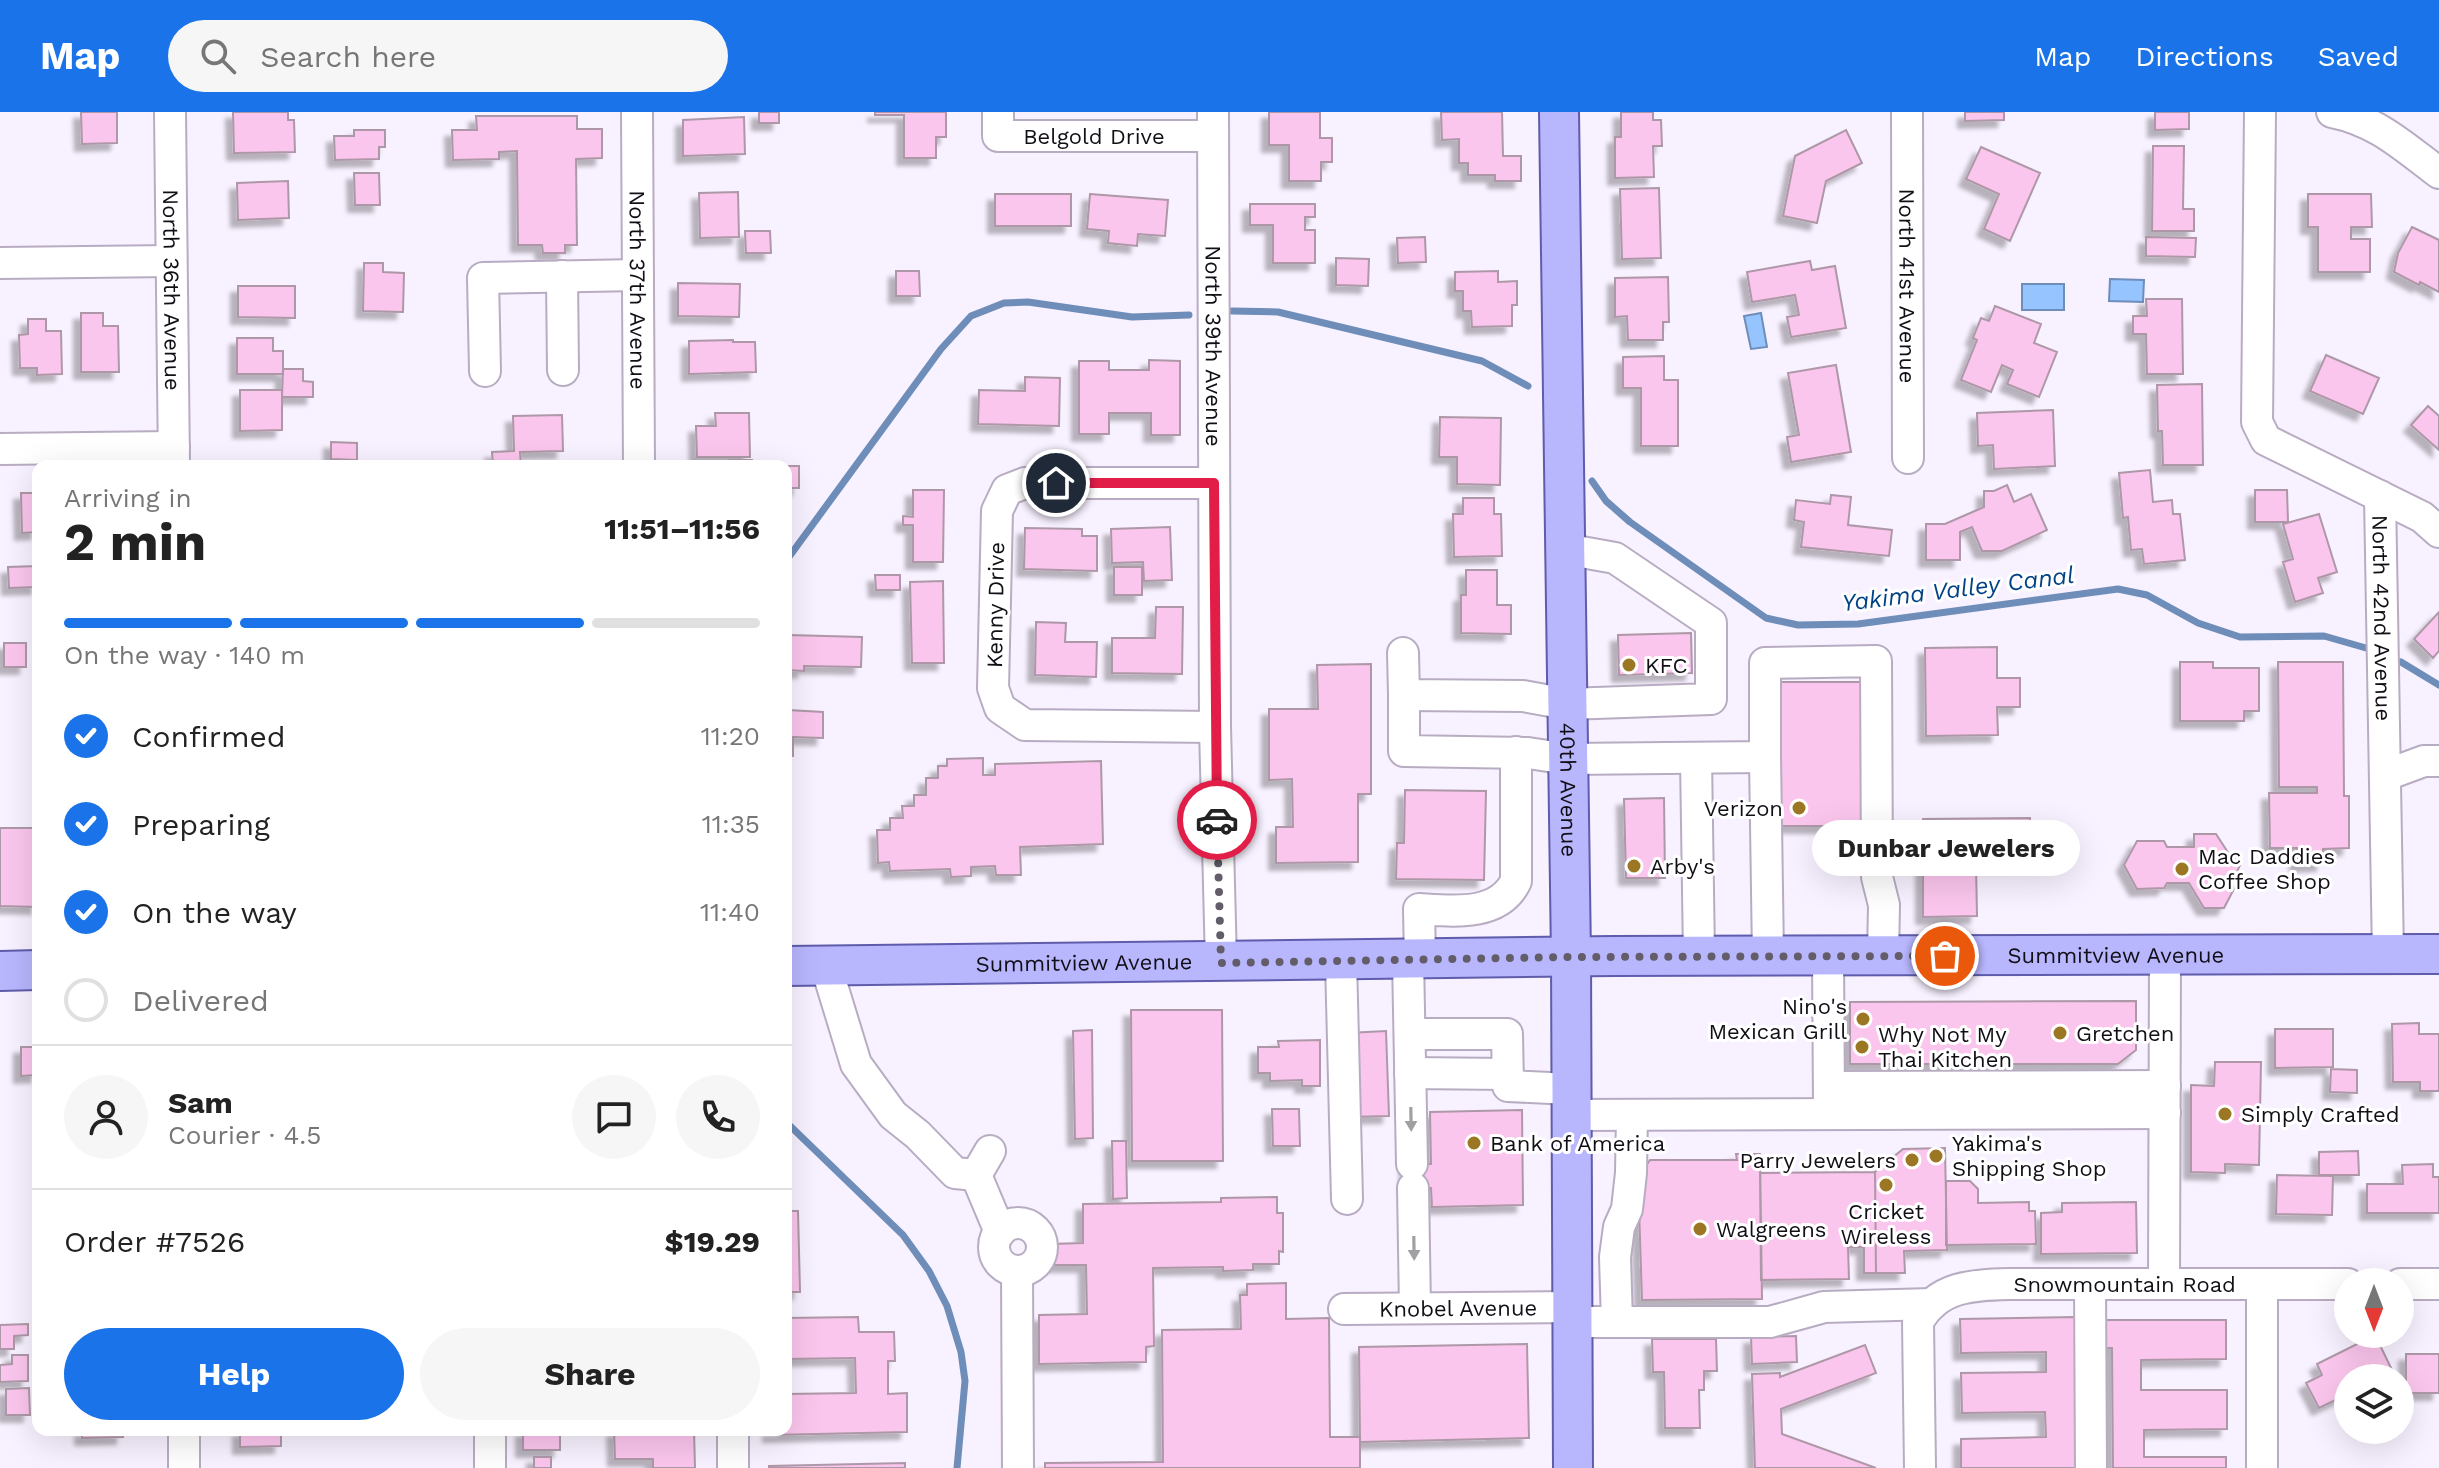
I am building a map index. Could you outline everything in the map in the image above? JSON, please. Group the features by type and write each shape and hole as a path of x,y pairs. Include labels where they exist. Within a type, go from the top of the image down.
{"main road":[{"name":"40th Avenue","path":"1559,112 1571,957 1573,1468"},
{"name":"Summitview Avenue","path":"792,966 1699,956 2439,954"},
{"path":"0,971 32,970"}],"street":[{"name":"North 36th Avenue","path":"170,112 174,457"},
{"name":"North 37th Avenue","path":"637,112 639,460"},
{"name":"Belgold Drive","path":"998,112 998,136 1213,124"},
{"name":"North 41st Avenue","path":"1907,112 1908,458"},
{"name":"North 42nd Avenue","path":"2260,112 2257,422 2266,440 2380,496 2388,955"},
{"path":"2332,112 2357,117 2382,130 2439,173"},
{"name":"North 39th Avenue","path":"1213,124 1215,727 1221,963"},
{"path":"0,263 171,261"},
{"path":"485,371 483,278 638,275"},
{"path":"562,276 563,370"},
{"path":"0,449 174,457"},
{"name":"Kenny Drive","path":"1214,483 1025,483 1007,490 997,511 993,688 1000,708 1025,725 1215,727"},
{"path":"2380,496 2422,517 2439,532"},
{"path":"1404,695 1523,696 1567,704 1711,699 1711,623 1615,558 1565,549"},
{"path":"1403,653 1404,751 1516,752 1568,759 1765,757"},
{"path":"1768,956 1765,663 1876,661 1877,877 1884,905 1883,956"},
{"path":"1415,1308 1410,1034 1419,909 1472,909 1495,905 1504,900 1516,881 1516,752"},
{"path":"1696,758 1699,956"},
{"path":"2386,775 2424,761 2439,761"},
{"path":"2164,1284 2165,955"},
{"path":"1828,956 1829,1100"},
{"path":"1341,961 1347,1199"},
{"path":"826,966 856,1064 893,1115 918,1135 955,1173 983,1163 1000,1232"},
{"path":"1410,1034 1507,1034 1508,1086 1632,1115 1829,1100 2165,1100"},
{"path":"1410,1073 1508,1074"},
{"path":"1617,1322 1615,1257 1619,1227 1627,1209 1632,1115"},
{"path":"1028,1225 1040,1237 1042,1245 1038,1260 1026,1270 1017,1271 1003,1266 995,1253 996,1238 1000,1232 1006,1227 1028,1225"},
{"path":"1017,1271 1018,1468"},
{"path":"2090,1284 2091,1468"},
{"path":"2262,1284 2262,1468"},
{"name":"Snowmountain Road","path":"1925,1313 1947,1292 1981,1285 2334,1284"},
{"path":"2414,1284 2439,1284"},
{"name":"Knobel Avenue","path":"1344,1309 1415,1308 1571,1315 1617,1322 1770,1322 1824,1307 1925,1313"},
{"path":"1920,1468 1925,1313"},
{"path":"184,1436 184,1468"},
{"path":"490,1436 490,1468"},
{"path":"733,1436 733,1468"}],"water":[{"path":"2110,279 2144,280 2143,302 2109,301"},
{"path":"2022,284 2064,284 2064,310 2022,310"},
{"path":"1761,313 1767,347 1751,349 1744,316"}],"building":[{"path":"81,112 117,112 117,143 82,144"},
{"path":"233,112 288,112 288,120 294,120 295,152 234,153"},
{"path":"759,112 779,112 779,123 759,123"},
{"path":"875,112 946,112 946,137 936,137 936,158 904,158 904,115 875,115"},
{"path":"1269,112 1320,112 1320,138 1332,138 1332,162 1321,162 1321,181 1289,181 1289,145 1269,145"},
{"path":"1441,112 1502,112 1503,156 1521,156 1521,181 1495,181 1495,175 1468,175 1468,163 1459,163 1459,139 1442,140"},
{"path":"1621,112 1653,112 1653,120 1661,120 1662,146 1653,146 1654,177 1615,178 1615,137 1621,137"},
{"path":"1965,112 2004,112 2004,120 1965,121"},
{"path":"2155,112 2189,112 2189,129 2155,130"},
{"path":"476,116 577,116 577,129 602,129 602,158 576,159 577,245 565,245 565,253 543,253 542,245 518,245 517,151 499,152 499,159 453,160 452,130 477,130"},
{"path":"744,117 745,154 683,156 683,120"},
{"path":"354,130 385,130 385,147 379,147 379,159 335,160 334,136 354,136"},
{"path":"1846,130 1862,163 1826,181 1817,223 1783,216 1795,156"},
{"path":"2153,146 2184,146 2183,209 2194,209 2194,231 2152,231"},
{"path":"1981,147 2040,173 2010,241 1984,229 1999,194 1966,179"},
{"path":"354,173 379,173 380,205 355,205"},
{"path":"288,181 289,218 238,220 237,183"},
{"path":"1659,188 1661,258 1622,259 1620,189"},
{"path":"738,192 739,237 700,238 699,193"},
{"path":"995,194 1071,194 1071,226 995,226"},
{"path":"1090,194 1168,200 1165,236 1138,234 1137,246 1108,243 1109,231 1087,229"},
{"path":"2308,194 2371,194 2372,227 2351,227 2351,239 2370,239 2370,272 2318,272 2318,227 2308,227"},
{"path":"1250,204 1315,204 1315,217 1305,217 1305,230 1315,230 1315,263 1273,263 1273,225 1250,225"},
{"path":"2412,227 2439,240 2439,292 2394,272 2398,253"},
{"path":"745,231 770,231 771,253 746,253"},
{"path":"1425,237 1426,262 1398,263 1397,238"},
{"path":"2146,237 2196,238 2195,257 2146,256"},
{"path":"1336,258 1369,259 1368,286 1336,285"},
{"path":"1810,261 1812,270 1835,266 1846,328 1791,337 1787,317 1799,315 1795,295 1752,302 1747,272"},
{"path":"364,263 383,263 383,272 404,273 403,312 363,311"},
{"path":"896,271 919,271 920,296 896,296"},
{"path":"1498,271 1498,282 1517,281 1517,305 1512,305 1512,326 1472,327 1471,311 1463,311 1463,291 1455,291 1455,272"},
{"path":"1668,277 1669,322 1663,322 1663,340 1628,340 1627,316 1615,317 1615,278"},
{"path":"678,283 740,284 739,317 678,316"},
{"path":"238,286 295,286 295,318 238,317"},
{"path":"2146,299 2182,299 2183,374 2147,374 2146,334 2133,334 2133,316 2147,316"},
{"path":"1995,306 2041,324 2034,343 2057,352 2039,397 2007,384 2013,370 2002,365 1991,392 1961,380 1977,340 1973,338 1981,318 1989,321"},
{"path":"81,313 103,313 103,326 118,326 119,372 81,372"},
{"path":"28,319 46,319 46,331 61,331 62,374 37,375 37,368 20,368 19,335 28,334"},
{"path":"237,338 273,338 273,351 283,351 283,374 237,374"},
{"path":"689,341 755,342 756,372 689,374"},
{"path":"2326,355 2379,378 2363,414 2310,391"},
{"path":"1664,356 1664,380 1678,380 1678,446 1641,446 1641,388 1623,388 1623,357"},
{"path":"1149,360 1180,361 1180,435 1151,435 1151,413 1109,413 1109,434 1079,434 1079,361 1109,361 1109,370 1149,370"},
{"path":"1836,365 1851,452 1791,462 1787,437 1799,435 1788,373"},
{"path":"283,369 303,369 303,381 313,382 313,397 282,397"},
{"path":"1025,377 1060,378 1059,426 978,424 979,390 1025,391"},
{"path":"2202,384 2203,465 2163,465 2162,431 2158,431 2157,385"},
{"path":"240,390 282,390 282,430 240,431"},
{"path":"2428,406 2439,416 2439,450 2411,425"},
{"path":"2053,410 2055,466 1994,469 1993,445 1978,446 1977,413"},
{"path":"715,413 749,413 750,457 697,457 696,426 716,426"},
{"path":"562,415 563,451 520,452 521,460 493,460 492,452 514,451 513,416"},
{"path":"1440,417 1501,418 1500,485 1457,484 1457,457 1439,457"},
{"path":"331,442 357,443 357,460 331,459"},
{"path":"792,466 799,466 799,488 792,488"},
{"path":"2150,470 2153,502 2172,500 2173,514 2180,514 2185,560 2144,564 2142,549 2131,550 2128,517 2123,518 2119,473"},
{"path":"2007,485 2014,502 2031,494 2047,530 2002,551 1982,551 1972,527 1960,532 1960,560 1926,560 1926,524 1945,524 1984,507 1984,491 1994,491"},
{"path":"913,490 944,490 943,562 913,562 913,525 903,525 903,516 913,517"},
{"path":"2255,490 2287,490 2288,522 2255,522"},
{"path":"21,493 32,493 32,532 22,533"},
{"path":"1831,495 1851,497 1848,525 1892,530 1889,556 1801,547 1804,522 1794,520 1796,500 1830,504"},
{"path":"1463,498 1494,498 1494,514 1501,514 1502,556 1454,557 1453,514 1463,514"},
{"path":"2319,514 2337,572 2318,578 2323,593 2295,602 2283,562 2293,559 2283,524"},
{"path":"1170,527 1172,580 1144,581 1143,562 1112,563 1111,529"},
{"path":"1025,528 1082,529 1082,536 1097,536 1097,571 1024,569"},
{"path":"32,566 32,587 9,588 8,567"},
{"path":"1114,567 1142,567 1142,595 1114,595"},
{"path":"1466,570 1497,570 1497,605 1511,605 1511,634 1461,633 1461,595 1466,595"},
{"path":"875,575 900,575 900,590 876,590"},
{"path":"943,581 944,663 912,663 910,582"},
{"path":"1156,607 1183,607 1182,674 1112,673 1112,638 1155,638"},
{"path":"2439,612 2439,651 2433,658 2414,639"},
{"path":"1036,622 1066,623 1065,642 1097,642 1096,677 1035,675"},
{"path":"1691,633 1692,673 1619,675 1618,635"},
{"path":"792,635 862,637 861,667 804,666 804,671 792,670"},
{"path":"4,643 26,643 26,667 4,667"},
{"path":"1997,647 1997,678 2020,678 2020,707 1997,707 1998,735 1926,736 1925,648"},
{"path":"2180,662 2213,662 2213,668 2259,668 2259,711 2244,711 2244,721 2180,721"},
{"path":"2278,662 2343,662 2344,796 2349,796 2349,848 2323,849 2323,864 2297,865 2297,848 2270,848 2269,793 2317,793 2317,787 2279,787"},
{"path":"1371,664 1371,794 1358,794 1358,862 1276,863 1276,827 1293,827 1292,779 1269,780 1269,709 1318,709 1317,665"},
{"path":"1781,682 1870,682 1870,826 1781,826"},
{"path":"792,710 823,712 823,738 793,737 793,756"},
{"path":"983,758 983,775 995,775 995,764 1101,761 1103,844 1020,847 1021,875 996,875 995,866 971,867 971,876 951,877 950,869 890,871 889,862 878,863 877,830 890,830 890,818 903,818 902,806 914,806 914,795 926,795 926,778 938,778 938,766 947,766 947,759"},
{"path":"1405,790 1486,791 1484,880 1396,879 1397,843 1404,843"},
{"path":"1664,798 1665,878 1626,878 1624,799"},
{"path":"2030,818 2030,864 1976,865 1977,916 1923,917 1923,819"},
{"path":"0,828 32,828 32,907 0,906"},
{"name":"Mac Daddies Coffee Shop","path":"2194,834 2216,834 2231,857 2237,857 2240,865 2237,872 2231,872 2228,877 2234,889 2224,908 2204,908 2189,883 2167,883 2164,888 2137,889 2124,865 2137,841 2164,841 2167,847 2194,847"},
{"path":"2136,1001 2136,1050 2118,1064 1850,1064 1850,1002"},
{"path":"1131,1010 1222,1010 1223,1161 1132,1161"},
{"path":"2419,1023 2419,1034 2439,1034 2439,1091 2420,1091 2420,1082 2393,1082 2392,1024"},
{"path":"2275,1029 2333,1029 2333,1067 2275,1068"},
{"path":"1092,1030 1093,1138 1075,1139 1073,1031"},
{"path":"1386,1031 1389,1116 1349,1117 1347,1033"},
{"path":"1320,1040 1320,1086 1302,1086 1302,1080 1270,1081 1270,1073 1258,1073 1258,1047 1279,1047 1278,1041"},
{"path":"21,1047 32,1047 32,1075 21,1076"},
{"name":"Simply Crafted","path":"2215,1062 2261,1062 2259,1165 2225,1164 2225,1173 2191,1172 2191,1085 2214,1086"},
{"path":"2331,1069 2357,1070 2357,1093 2330,1092"},
{"path":"1272,1109 1299,1109 1300,1146 1273,1146"},
{"path":"1522,1110 1523,1205 1432,1207 1431,1188 1407,1188 1407,1164 1431,1164 1430,1112"},
{"path":"1112,1141 1126,1141 1127,1198 1113,1199"},
{"path":"1945,1148 1947,1250 1904,1251 1905,1273 1876,1273 1875,1172 1903,1149"},
{"path":"2358,1151 2359,1175 2319,1175 2319,1152"},
{"name":"Walgreens","path":"1736,1154 1760,1154 1762,1299 1642,1300 1638,1177 1650,1160 1737,1160"},
{"path":"2433,1164 2433,1177 2439,1177 2439,1213 2367,1213 2367,1184 2403,1184 2402,1165"},
{"path":"1875,1172 1876,1273 1864,1273 1864,1247 1848,1247 1849,1279 1761,1280 1760,1173"},
{"path":"2277,1175 2333,1176 2332,1215 2276,1214"},
{"path":"1946,1181 1970,1181 1978,1189 1978,1203 2029,1202 2029,1211 2035,1211 2036,1244 1946,1245"},
{"path":"1277,1197 1277,1213 1283,1213 1283,1252 1279,1251 1279,1264 1253,1264 1253,1270 1223,1271 1223,1267 1153,1268 1154,1346 1146,1347 1146,1362 1039,1364 1039,1315 1087,1314 1086,1265 1051,1265 1050,1244 1083,1243 1083,1204 1221,1202 1221,1198"},
{"path":"2136,1202 2137,1253 2041,1254 2041,1213 2062,1212 2062,1203"},
{"path":"792,1211 798,1211 800,1292 792,1292"},
{"path":"1286,1283 1286,1319 1329,1318 1330,1437 1360,1437 1360,1468 1045,1468 1045,1463 1163,1462 1162,1330 1241,1329 1240,1295 1247,1295 1247,1284"},
{"path":"858,1317 859,1332 894,1332 895,1361 888,1361 888,1394 907,1393 907,1432 792,1435 792,1394 856,1393 855,1358 792,1359 792,1318"},
{"path":"2076,1317 2079,1468 1961,1468 1961,1439 2046,1437 2045,1412 1962,1413 1961,1373 2046,1372 2046,1352 1961,1353 1960,1319"},
{"path":"2101,1320 2226,1320 2226,1359 2141,1360 2141,1390 2227,1390 2227,1429 2144,1430 2144,1457 2226,1457 2226,1468 2113,1468 2112,1348 2101,1348"},
{"path":"28,1324 28,1335 14,1336 14,1349 0,1349 0,1325"},
{"path":"1796,1336 1797,1362 1752,1364 1751,1337"},
{"path":"1652,1339 1716,1339 1717,1371 1704,1371 1704,1390 1699,1390 1700,1428 1665,1428 1664,1372 1653,1372"},
{"path":"1527,1344 1529,1438 1360,1442 1359,1347"},
{"path":"1865,1345 1876,1373 1781,1409 1782,1434 1876,1468 1755,1468 1752,1374 1780,1373 1780,1377"},
{"path":"2349,1348 2381,1348 2389,1364 2334,1364 2334,1401 2319,1408 2306,1383 2322,1375 2317,1364"},
{"path":"2406,1354 2439,1354 2439,1393 2414,1393 2414,1364 2406,1364"},
{"path":"12,1355 28,1355 28,1381 0,1382 0,1365 12,1364"},
{"path":"29,1388 30,1415 6,1415 6,1389"},
{"path":"82,1436 123,1436 123,1437"},
{"path":"240,1436 281,1436 281,1446 240,1447"},
{"path":"523,1436 560,1436 560,1450 523,1450"},
{"path":"614,1436 694,1436 695,1468 653,1468 653,1459 615,1459"},
{"path":"534,1457 551,1457 551,1468 534,1468"},
{"path":"905,1463 905,1468 769,1468 769,1466"}],"waterway":[{"name":"Yakima Valley Canal","path":"792,553 941,349 971,316 1004,303 1028,302 1132,317 1189,315"},
{"name":"Yakima Valley Canal","path":"1232,311 1278,312 1482,361 1528,386"},
{"name":"Yakima Valley Canal","path":"1592,481 1606,501 1630,522 1766,618 1798,625 1858,624 2118,589 2147,595 2198,623 2240,637 2324,636 2366,648"},
{"name":"Yakima Valley Canal","path":"2401,662 2439,685"},
{"name":"Yakima Valley Canal","path":"792,1128 903,1235 929,1271 947,1306 961,1352 965,1381 957,1468"}],"way so far":[{"path":"1217,820 1221,963 1571,957 1945,956"}],"place":[{"name":"KFC","path":"1629,665"},
{"name":"Verizon","path":"1799,808"},
{"name":"Arby's","path":"1634,866"},
{"name":"Mac Daddies Coffee Shop","path":"2182,869"},
{"name":"Dunbar Jewelers","path":"1945,956"},
{"name":"Nino's Mexican Grill","path":"1863,1019"},
{"name":"Gretchen","path":"2060,1033"},
{"name":"Why Not My Thai Kitchen","path":"1862,1047"},
{"name":"Simply Crafted","path":"2225,1114"},
{"name":"Bank of America","path":"1474,1143"},
{"name":"Yakima's Shipping Shop","path":"1936,1156"},
{"name":"Parry Jewelers","path":"1912,1160"},
{"name":"Cricket Wireless","path":"1886,1185"},
{"name":"Walgreens","path":"1700,1229"}],"route":[{"path":"1056,483 1214,483 1217,820"}]}
